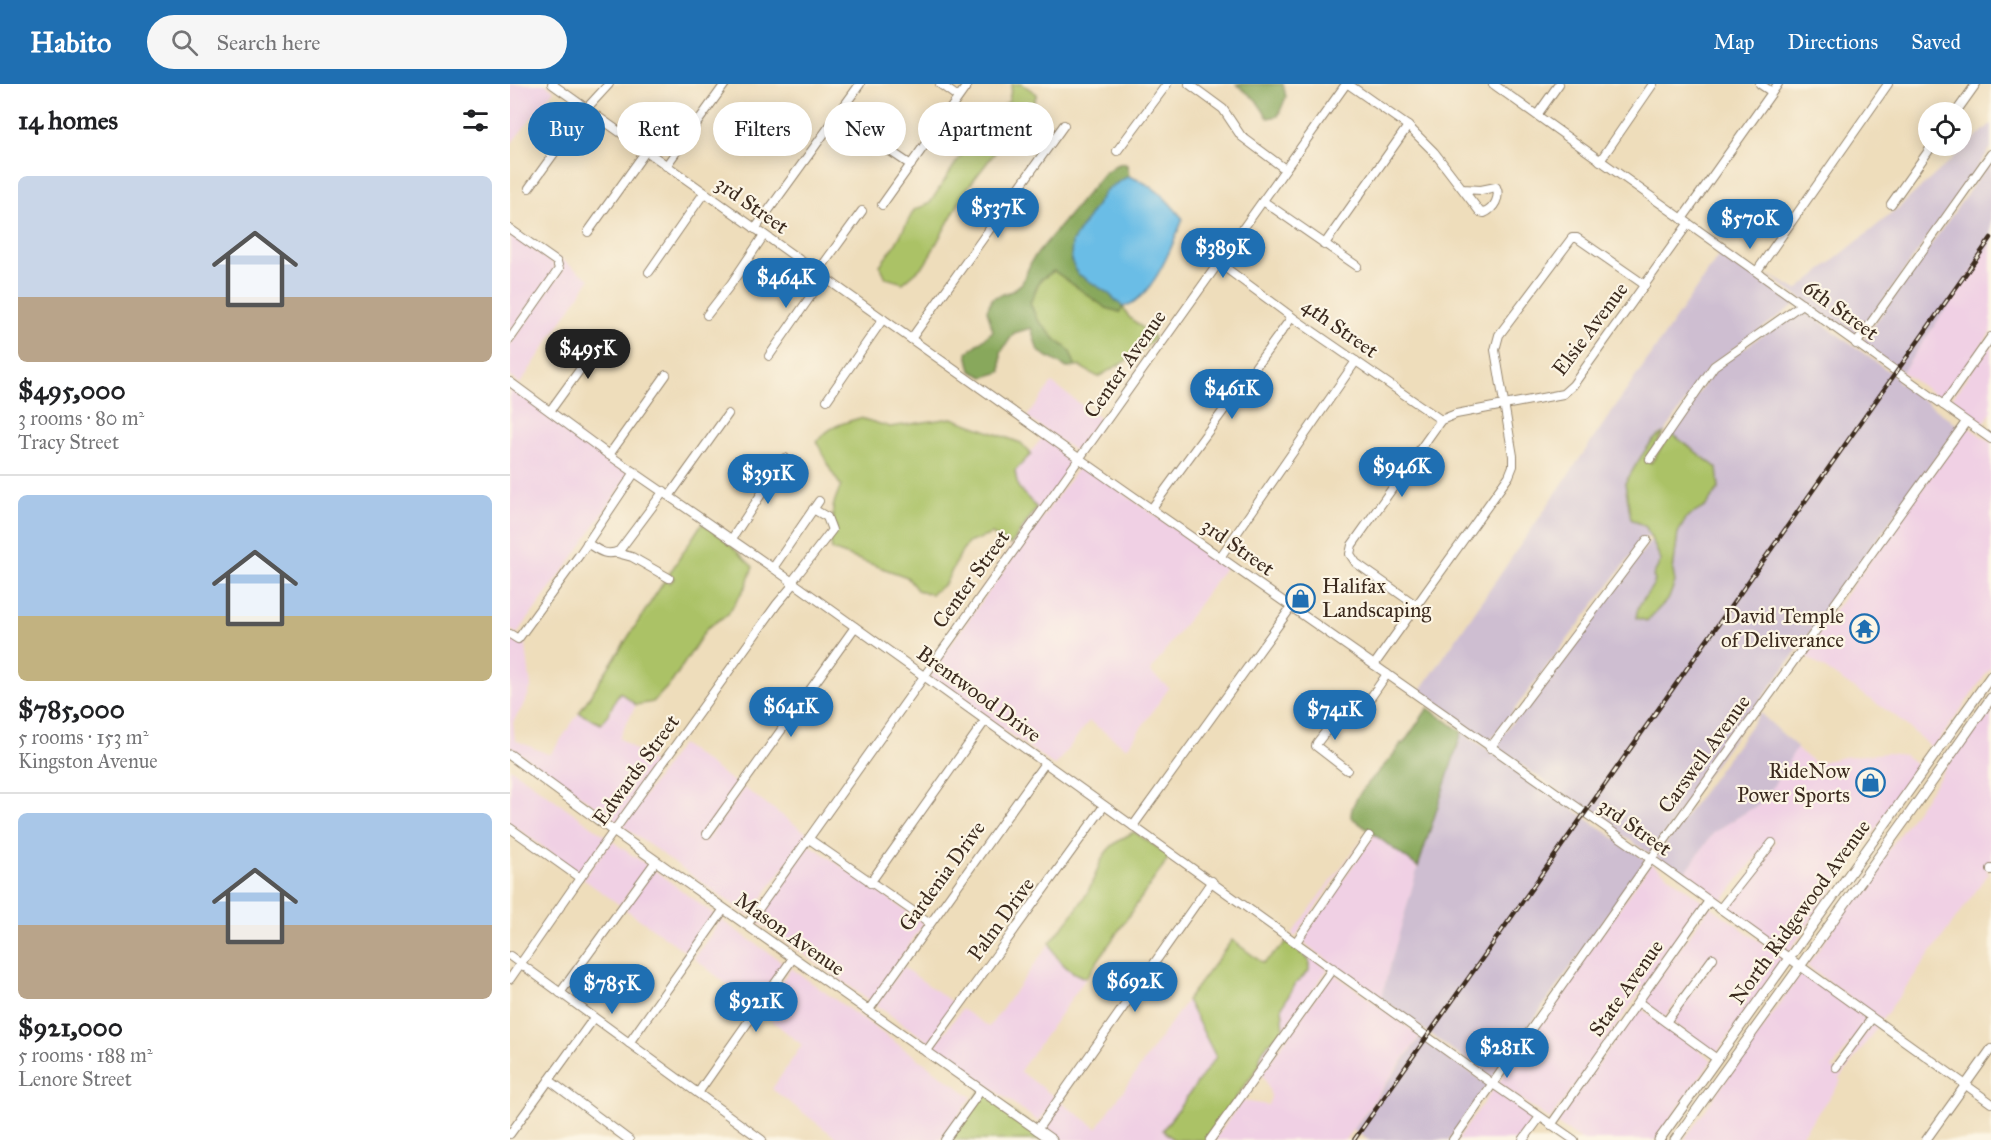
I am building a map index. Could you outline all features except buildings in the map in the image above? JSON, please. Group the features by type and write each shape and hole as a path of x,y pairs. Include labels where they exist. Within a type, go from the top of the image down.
{"main road":[{"name":"North Ridgewood Avenue","path":"1659,1140 1991,678"},
{"path":"1991,678 1991,699"},
{"path":"1979,693 1980,713"},
{"name":"North Ridgewood Avenue","path":"1675,1140 1991,699"},
{"name":"Mason Avenue","path":"510,755 615,832 1052,1140"}],"street":[{"name":"3rd Street","path":"552,84 576,102"},
{"path":"592,102 609,84"},
{"path":"666,166 725,84"},
{"path":"848,102 860,84"},
{"path":"940,84 958,97"},
{"path":"882,206 968,84"},
{"path":"1117,151 1167,84"},
{"path":"1189,84 1223,109 1241,136 1285,169"},
{"path":"1347,84 1408,126 1434,152 1480,212 1489,211 1495,204 1498,190 1496,187 1481,190 1463,189"},
{"name":"Center Avenue","path":"1080,459 1347,84"},
{"name":"6th Street","path":"1493,84 1991,439"},
{"path":"1537,116 1559,84"},
{"path":"1600,161 1653,84"},
{"path":"1760,84 1772,92"},
{"name":"Elsie Avenue","path":"1441,420 1456,414 1563,394 1573,385 1645,285 1685,221 1778,84"},
{"path":"1757,271 1888,84"},
{"path":"1963,102 1976,84"},
{"path":"911,339 1064,125"},
{"path":"1324,245 1408,126"},
{"path":"755,229 824,135"},
{"path":"1856,344 1991,154"},
{"path":"529,188 552,156"},
{"path":"588,232 642,156"},
{"name":"3rd Street","path":"653,156 1080,459 1651,858 1991,1103"},
{"path":"897,156 910,165"},
{"path":"1891,204 1925,156"},
{"path":"649,272 704,193"},
{"path":"1263,201 1357,266"},
{"path":"769,356 862,211"},
{"path":"510,229 557,262 559,269 510,339"},
{"path":"707,315 764,235"},
{"path":"1374,665 1509,476 1513,466 1495,350 1499,335 1572,238 1577,238 1645,285"},
{"name":"4th Street","path":"1219,263 1292,317 1441,420"},
{"path":"1650,459 1714,366 1802,304"},
{"path":"1152,508 1292,317"},
{"path":"827,400 883,320"},
{"path":"550,411 605,335"},
{"path":"1943,405 1991,337"},
{"path":"1221,556 1356,361"},
{"path":"609,455 666,375"},
{"name":"Brentwood Drive","path":"510,382 609,455 773,568 1574,1140"},
{"path":"616,553 667,493 728,414"},
{"path":"1417,606 1356,563 1350,554 1352,545 1441,420"},
{"name":"Carswell Avenue","path":"1453,1140 1651,858 1966,422"},
{"path":"731,540 785,458"},
{"name":"Center Street","path":"747,925 1080,459"},
{"path":"510,634 518,639 588,543 635,472"},
{"path":"773,568 819,501"},
{"name":"Edwards Street","path":"510,978 832,530 827,517 813,509"},
{"path":"1490,747 1647,540"},
{"path":"588,543 603,553 632,556 669,578"},
{"path":"1133,826 1292,606"},
{"path":"706,834 855,627"},
{"path":"1347,770 1316,746 1317,743 1330,726 1358,717 1387,674"},
{"path":"870,883 986,722"},
{"name":"Gardenia Drive","path":"868,1011 1045,763"},
{"name":"Palm Drive","path":"926,1052 1104,806"},
{"path":"510,828 580,878"},
{"path":"1296,942 1369,836"},
{"path":"808,839 930,923"},
{"path":"1720,909 1772,843"},
{"path":"560,993 656,861"},
{"path":"1037,1130 1212,881"},
{"name":"State Avenue","path":"1551,1125 1709,901"},
{"path":"629,1043 724,909"},
{"path":"510,956 762,1140"},
{"path":"698,1093 794,958"},
{"path":"1666,1022 1713,958"},
{"path":"1210,1140 1333,968"},
{"path":"1638,1002 1717,1059"},
{"path":"510,1134 594,1018"},
{"path":"1836,1067 1872,1018"},
{"path":"1926,1140 1991,1049"},
{"path":"549,1080 629,1140"},
{"path":"945,1140 981,1090"},
{"path":"1523,1140 1540,1117"}],"shaded area":[{"path":"510,84 545,84 554,90 544,102 528,102 528,122 510,145"},
{"path":"1991,124 1991,148 1856,339 1764,272 1797,290 1896,210 1956,156 1972,156 1972,141"},
{"path":"1991,160 1991,244 1902,372 1861,343"},
{"path":"510,233 554,264 555,269 510,333"},
{"path":"1991,244 1991,332 1942,400 1902,372"},
{"path":"544,248 590,279 520,384 510,377 510,345 562,271 559,259"},
{"path":"1722,251 1796,304 1711,365 1664,433 1659,434 1644,452 1625,483 1631,519 1646,527 1652,539 1646,536 1489,743 1419,693"},
{"path":"1801,308 1898,378 1897,381 1959,426 1650,854 1494,746 1652,539 1661,560 1653,576 1655,581 1650,592 1643,598 1675,582 1673,571 1678,533 1687,517 1705,507 1717,468 1671,433 1716,368"},
{"path":"1991,343 1991,413 1981,428 1948,404"},
{"path":"1052,383 1103,421 1079,454 1027,417"},
{"path":"510,386 630,473 577,552 517,634 510,629"},
{"path":"1967,426 1991,443 1991,667 1933,749 1898,718 1803,654"},
{"path":"1043,437 1075,461 973,601 1037,509 1018,487 1015,471"},
{"path":"1081,464 1227,565 1150,672 1169,688 1127,748 1089,721 1055,766 928,676"},
{"path":"531,626 525,638 531,687 526,701 513,722 515,740 550,755 579,713 601,724 609,715 620,691 636,705 619,738 657,766 618,822 510,746 510,638 519,644"},
{"path":"1991,704 1991,863 1986,871 1989,873 1882,1020 1807,966"},
{"path":"1760,713 1797,747 1764,801 1714,832 1682,877 1656,857"},
{"path":"1462,732 1646,860 1492,1079 1381,998 1418,867"},
{"path":"681,744 738,785 702,836 708,839 744,788 808,834 749,916 623,826"},
{"path":"1796,748 1815,763 1844,757 1887,753 1904,755 1920,767 1788,953 1725,908 1776,841 1771,838 1720,904 1682,877 1714,832 1764,801"},
{"path":"510,768 607,837 579,873 510,823"},
{"path":"1369,830 1418,867 1381,998 1301,941 1374,835 1368,832 1295,937 1292,934"},
{"path":"612,841 648,866 620,905 583,879"},
{"path":"809,844 924,923 871,1001 755,920"},
{"path":"1651,863 1704,902 1550,1120 1498,1083"},
{"path":"654,870 716,916 689,954 625,909"},
{"path":"1710,906 1784,959 1716,1054 1671,1021 1718,957 1712,954 1665,1017 1643,1001"},
{"path":"721,920 785,964 755,1007 694,958"},
{"path":"1288,940 1328,969 1260,1064 1259,1056 1263,1048 1284,1029 1282,1007 1296,983 1309,971 1309,960"},
{"path":"1050,943 1055,957 1086,978 1020,1071 1056,1098 1039,1122 934,1046 962,1009 989,1027"},
{"path":"903,967 956,1005 929,1042 876,1005"},
{"path":"791,968 972,1097 940,1140 839,1140 772,1089 802,1045 760,1011"},
{"path":"1802,972 1867,1019 1832,1069 1837,1071 1873,1022 1878,1026 1840,1079 1841,1081 1798,1140 1684,1140"},
{"path":"1333,973 1420,1036 1345,1140 1214,1140 1242,1101 1268,1105 1271,1097 1262,1073"},
{"path":"1187,1000 1216,1057 1163,1130 1174,1140 1063,1140 1044,1126 1061,1102 1097,1128"},
{"path":"1639,1007 1712,1060 1655,1140 1581,1140 1556,1123"},
{"path":"1421,1036 1488,1085 1449,1140 1368,1140 1353,1130"},
{"path":"1493,1089 1535,1118 1519,1140 1457,1140"}],"green space":[{"path":"1012,84 1022,84 1037,94 1034,102 1009,101"},
{"path":"1236,84 1283,84 1286,97 1278,116 1268,118 1256,100"},
{"path":"960,156 992,156 966,190 925,264 903,283 886,278 880,265 895,245 914,210 930,203"},
{"path":"1123,163 1127,165 1129,176 1106,190 1072,242 1071,260 1078,274 1108,293 1123,307 1120,312 1106,308 1054,271 1040,280 1030,303 1037,319 1056,340 1069,350 1076,367 1067,368 1038,351 1031,328 1014,333 1001,352 1001,372 984,377 971,371 967,353 993,331 987,310 992,298 1012,291 1022,283 1032,260 1104,173"},
{"path":"1054,271 1119,312 1123,307 1129,317 1155,338 1138,354 1098,377 1079,366 1076,367 1069,350 1056,340 1037,319 1030,303 1040,280"},
{"path":"860,418 890,427 952,418 1021,443 1031,454 1015,471 1018,487 1037,508 1011,545 992,534 968,543 945,584 931,594 917,590 907,577 832,550 830,539 836,528 833,507 841,486 817,442 831,429"},
{"path":"1664,433 1645,460 1651,463 1671,433 1717,468 1719,488 1705,507 1687,517 1678,533 1673,571 1675,582 1669,598 1647,621 1636,618 1637,612 1655,581 1653,576 1661,560 1646,527 1631,519 1625,483 1653,440"},
{"path":"702,523 724,539 753,567 746,586 728,614 707,628 672,682 653,702 636,705 620,692 601,724 579,713 665,580 670,583 674,578 669,574"},
{"path":"1428,708 1462,732 1418,867 1351,817 1352,808 1363,789 1396,752 1401,743 1403,744"},
{"path":"1134,832 1170,856 1086,978 1074,973 1064,965 1055,955 1050,943 1083,900 1107,851"},
{"path":"1232,940 1263,963 1287,941 1309,960 1309,971 1296,983 1282,1007 1284,1029 1264,1049 1260,1064 1206,1140 1174,1140 1163,1130 1216,1057 1187,1000"},
{"path":"981,1090 1052,1140 945,1140"}],"water":[{"path":"1128,176 1159,193 1183,219 1167,257 1152,283 1134,302 1123,307 1108,293 1078,274 1071,260 1072,242 1106,190"}],"railway":[{"path":"1354,1140 1991,238"}],"place":[{"name":"Halifax Landscaping","path":"1301,598"},
{"name":"David Temple of Deliverance","path":"1865,628"},
{"name":"RideNow Power Sports","path":"1871,783"}]}
